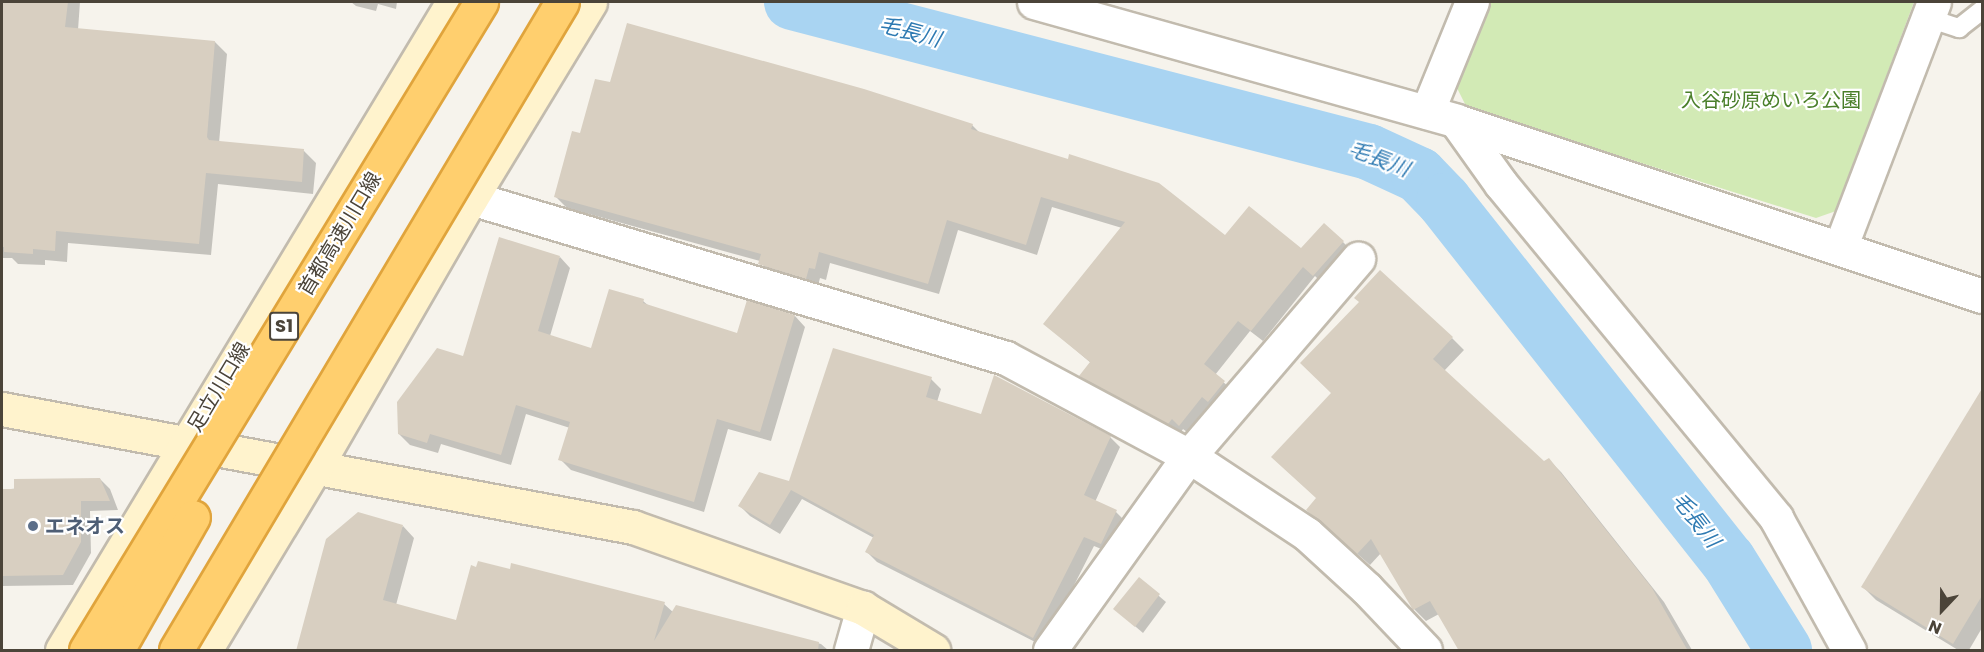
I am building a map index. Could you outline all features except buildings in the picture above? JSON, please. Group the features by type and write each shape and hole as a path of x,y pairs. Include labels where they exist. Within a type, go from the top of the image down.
{"highway":[{"name":"首都高速川口線","path":"86,651 482,2"},
{"path":"176,651 562,2"},
{"path":"117,651 301,337 463,32"}],"main road":[{"name":"足立川口線","path":"62,651 453,2"},
{"path":"205,651 315,468 471,198 590,2"},
{"path":"2,408 633,527 863,608 933,651"}],"street":[{"path":"1442,116 1472,2"},
{"path":"1043,3 1442,116 1983,296"},
{"path":"1840,248 1931,10"},
{"path":"1442,116 1501,184 1776,518 1850,651"},
{"path":"471,198 1006,358 1189,456 1307,534 1367,589 1425,651"},
{"path":"1050,651 1189,456 1358,259"},
{"path":"851,651 863,608"}],"lane":[{"path":"1931,10 1959,28 1983,10"}],"green space":[{"name":"入谷砂原めいろ公園","path":"1491,2 1914,2 1836,211 1816,218 1467,108 1456,86"}],"waterway":[{"name":"毛長川","path":"792,2 1369,152 1419,175 1444,201 1728,560 1784,650"}],"place":[{"name":"エネオス","path":"33,526"}]}
